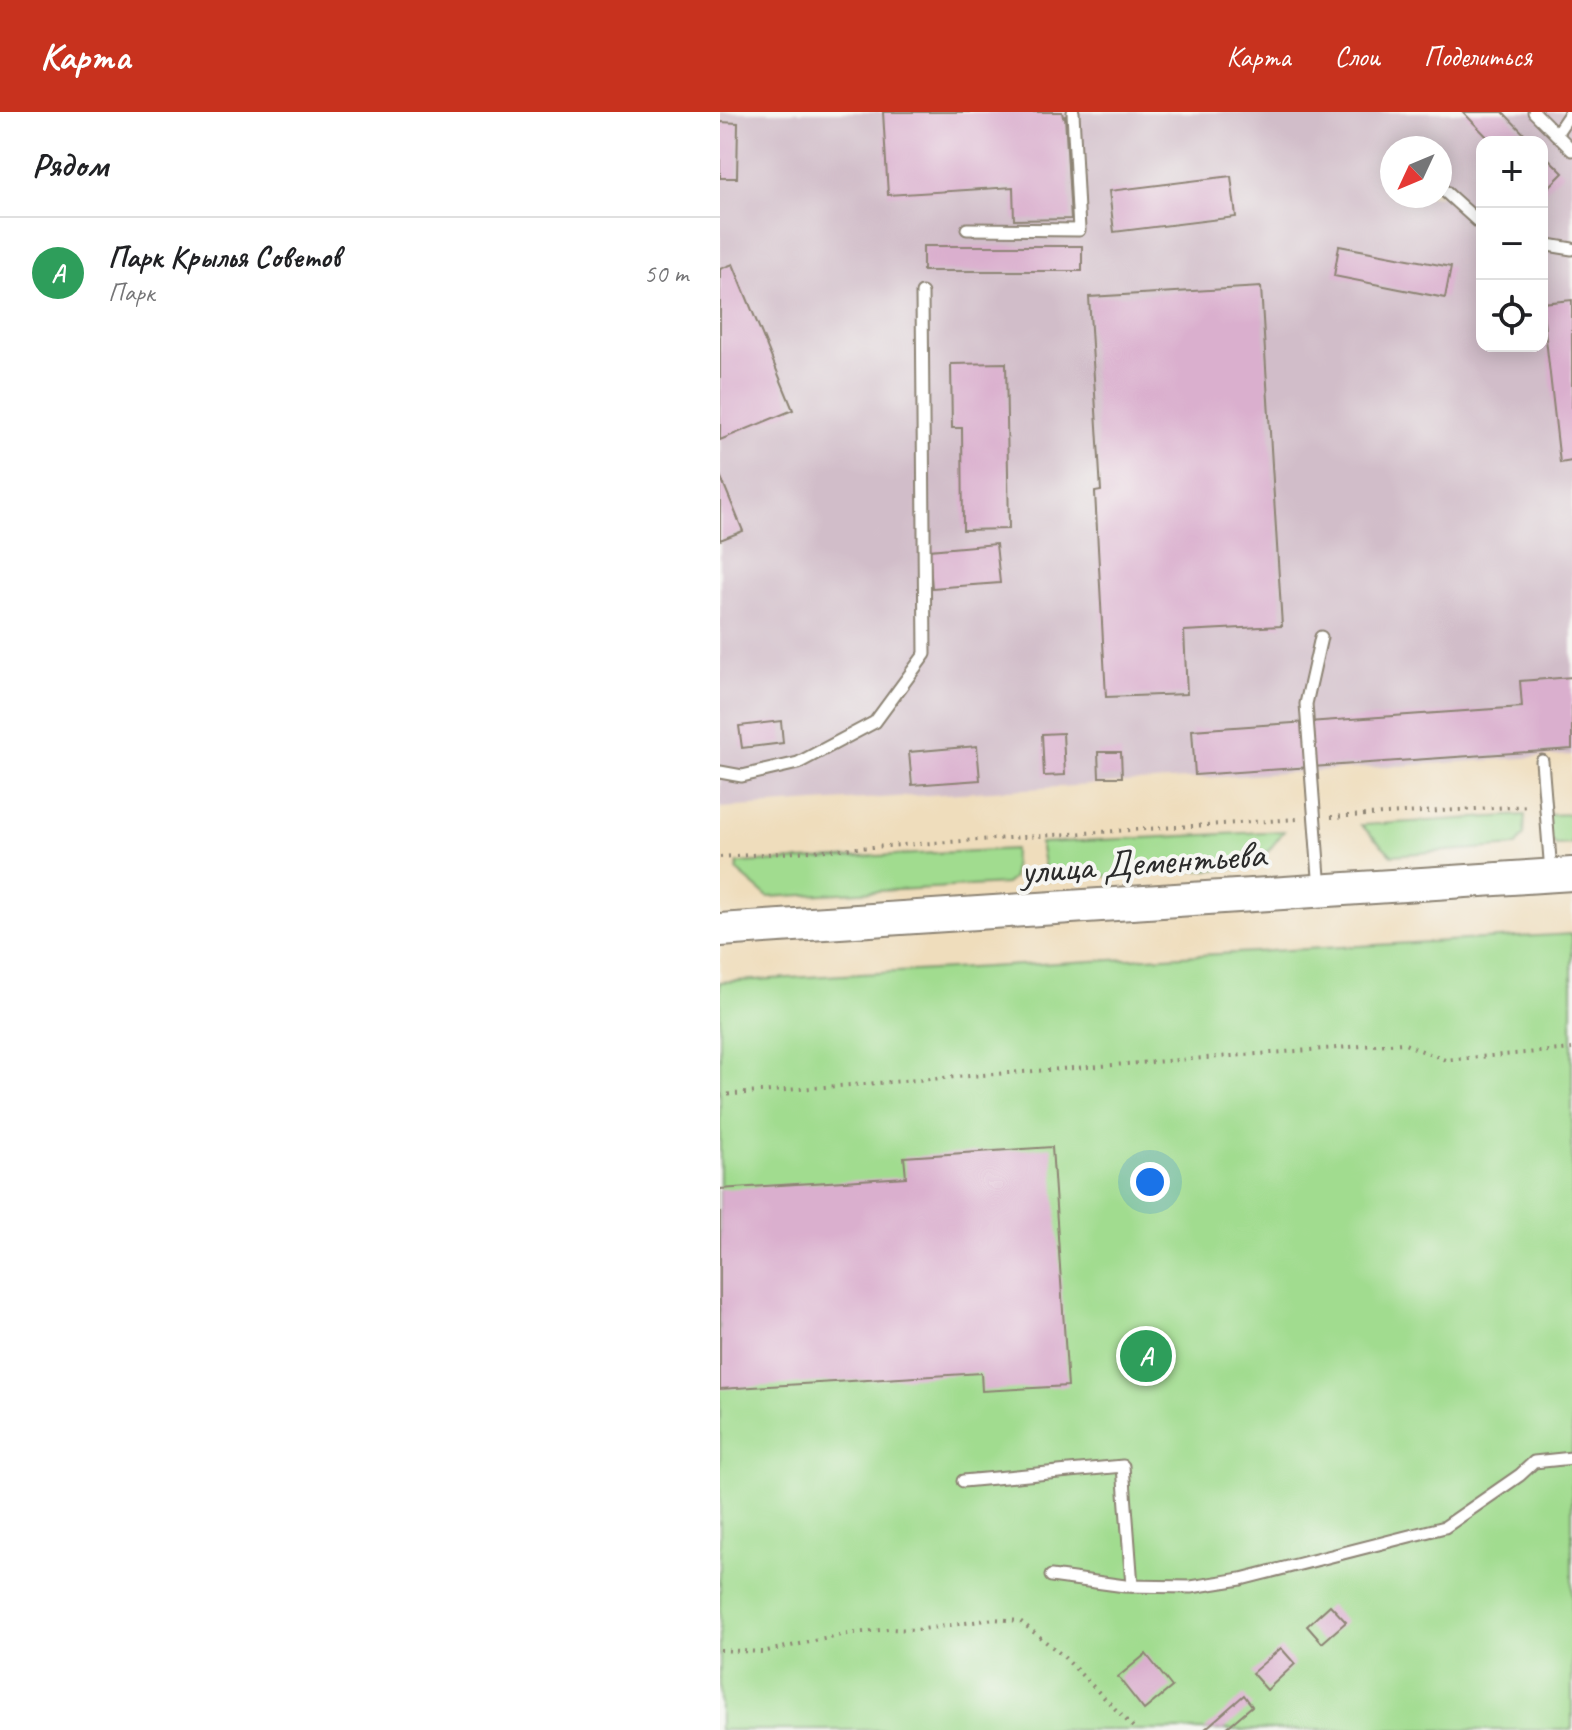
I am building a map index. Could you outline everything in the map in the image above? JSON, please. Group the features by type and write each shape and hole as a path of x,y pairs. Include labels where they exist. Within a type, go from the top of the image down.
{"main road":[{"name":"улица Дементьева","path":"720,930 1562,874"}],"lane":[{"path":"967,229 1079,230 1073,112"},
{"path":"1534,112 1572,150"},
{"path":"1556,134 1571,112"},
{"path":"1452,198 1476,220"},
{"path":"1548,245 1572,249"},
{"path":"720,772 742,776 798,763 875,722 925,654 922,293"},
{"path":"1320,890 1306,704 1321,637"},
{"path":"1542,761 1545,805 1562,874"},
{"path":"1051,1576 1132,1586 1191,1587 1241,1579 1445,1527 1534,1462 1572,1458"},
{"path":"963,1481 1123,1466 1132,1586"}],"path":[{"path":"720,857 1545,805"},
{"path":"720,1095 1402,1043 1445,1060 1572,1049"},
{"path":"720,1650 762,1652 888,1629 916,1630 994,1619 1020,1621 1062,1655 1136,1730"}],"shaded area":[{"path":"720,112 1572,112 1572,755 720,808"}],"green space":[{"path":"1572,814 1572,844 1556,845 1546,835 1547,815"},
{"path":"1525,815 1524,835 1516,846 1392,855 1361,825"},
{"path":"1284,831 1256,867 1047,880 1040,843"},
{"path":"1014,849 1013,878 1006,884 768,897 736,870 738,863"},
{"path":"1572,934 1572,1730 720,1730 720,982"}],"building":[{"path":"883,112 1062,112 1065,116 1071,219 1014,220 1013,187 888,195"},
{"path":"1463,112 1503,112 1526,136 1486,136"},
{"path":"720,122 738,123 737,178 720,178"},
{"path":"1548,158 1563,173 1548,188"},
{"path":"1231,176 1236,217 1114,232 1109,191"},
{"path":"923,246 1082,246 1082,271 923,271"},
{"path":"1339,246 1451,267 1445,298 1334,276"},
{"path":"733,264 793,410 720,440 720,269"},
{"path":"1261,287 1282,626 1184,631 1187,694 1106,697 1095,492 1101,491 1089,297"},
{"path":"1572,300 1572,461 1560,463 1548,352 1548,302"},
{"path":"1006,363 1009,529 963,530 962,428 952,428 951,364"},
{"path":"720,475 743,531 720,540"},
{"path":"996,544 1000,583 932,588 929,550"},
{"path":"1572,677 1572,749 1195,775 1192,730 1522,707 1520,681"},
{"path":"781,721 783,743 742,748 739,726"},
{"path":"1063,733 1065,775 1044,776 1042,734"},
{"path":"977,746 980,780 912,785 909,752"},
{"path":"1098,752 1121,752 1122,777 1099,777"},
{"path":"1052,1147 1068,1386 982,1391 981,1373 720,1389 720,1189 906,1177 904,1157"},
{"path":"1330,1605 1346,1622 1322,1643 1307,1626"},
{"path":"1281,1648 1295,1664 1267,1690 1252,1673"},
{"path":"1146,1654 1172,1687 1144,1710 1118,1677"},
{"path":"1244,1695 1252,1706 1224,1730 1204,1730"}],"place":[{"name":"Парк Крылья Советов","path":"1146,1356"}]}
